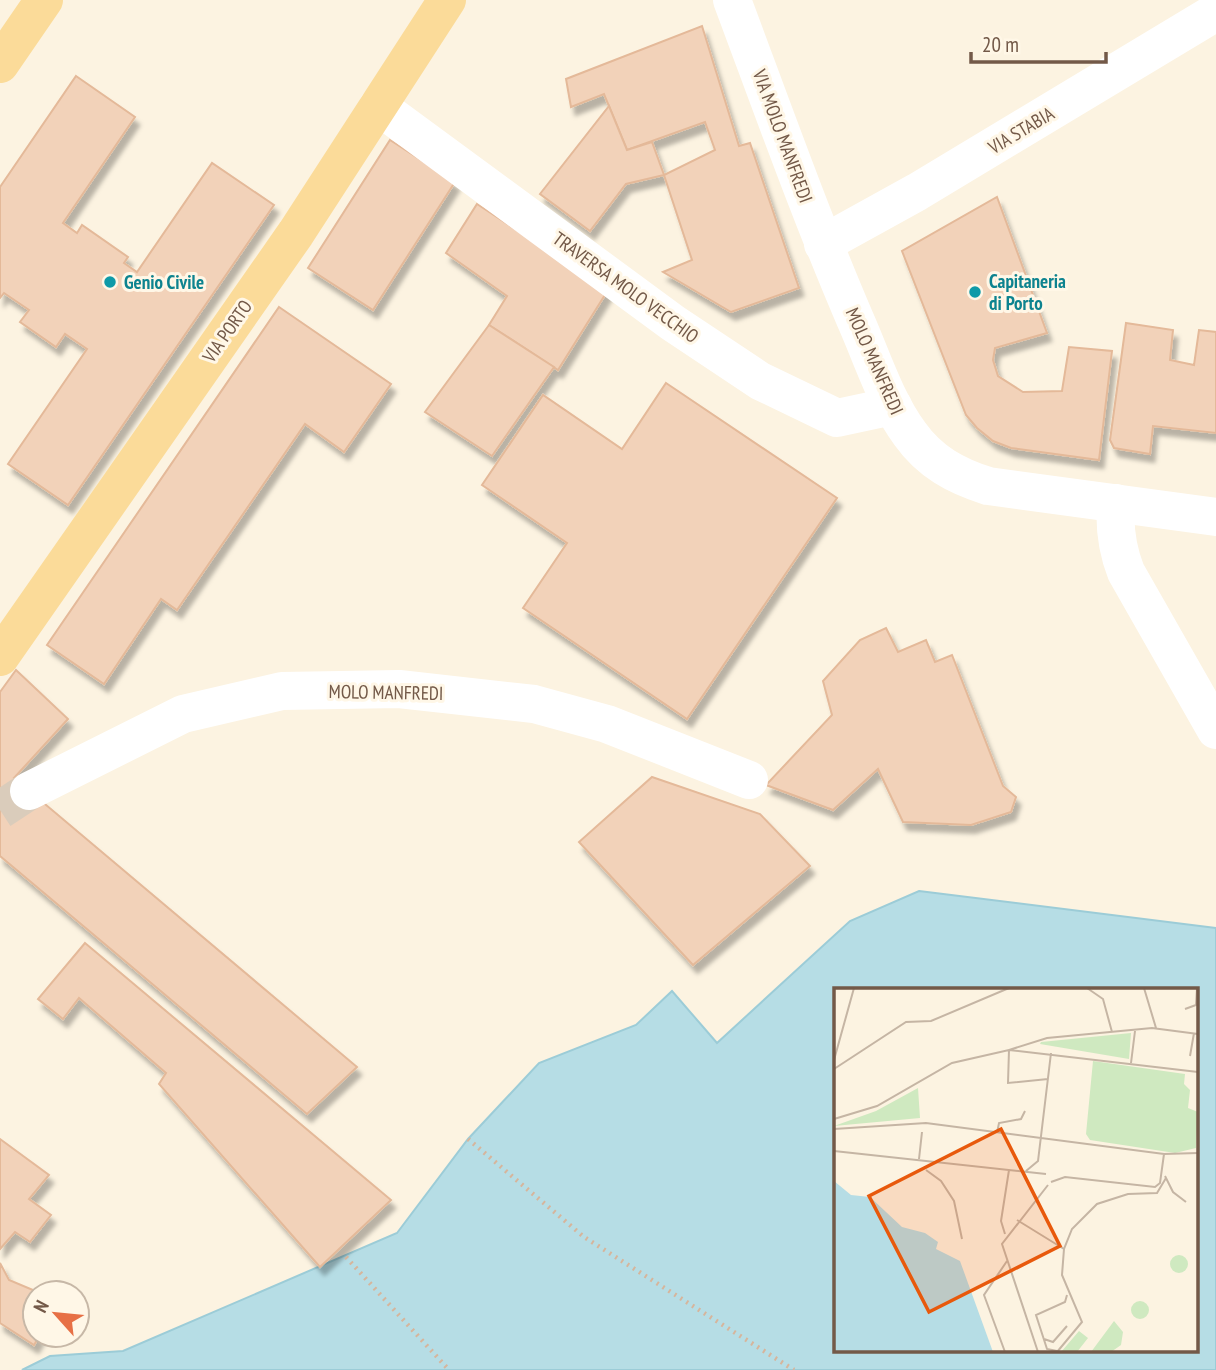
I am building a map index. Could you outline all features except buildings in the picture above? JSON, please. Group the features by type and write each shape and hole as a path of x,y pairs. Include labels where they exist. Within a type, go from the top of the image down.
{"main road":[{"path":"5,47 44,0"},
{"name":"VIA PORTO","path":"0,657 296,233 447,0"}],"street":[{"name":"VIA MOLO MANFREDI","path":"734,1 829,258"},
{"name":"VIA STABIA","path":"829,258 917,192 1216,12"},
{"name":"TRAVERSA MOLO VECCHIO","path":"378,106 673,323 760,381 837,418 893,406"},
{"name":"MOLO MANFREDI","path":"829,258 893,406 911,435 932,459 950,489 988,486 1216,517"},
{"path":"1116,503 1114,526 1119,554 1126,572 1216,730"},
{"name":"MOLO MANFREDI","path":"29,791 183,714 282,691 373,690 453,694 534,704 607,724 749,780"}],"path":[{"path":"468,1139 584,1237 794,1370"},
{"path":"346,1257 449,1370"}],"water":[{"path":"919,891 1216,928 1216,1370 22,1370 50,1356 123,1351 397,1233 468,1139 539,1063 636,1025 672,991 717,1043 850,921"}],"tunnel":[{"path":"0,810 29,791"}],"place":[{"name":"Genio Civile","path":"110,282"},
{"name":"Capitaneria di Porto","path":"975,292"}]}
